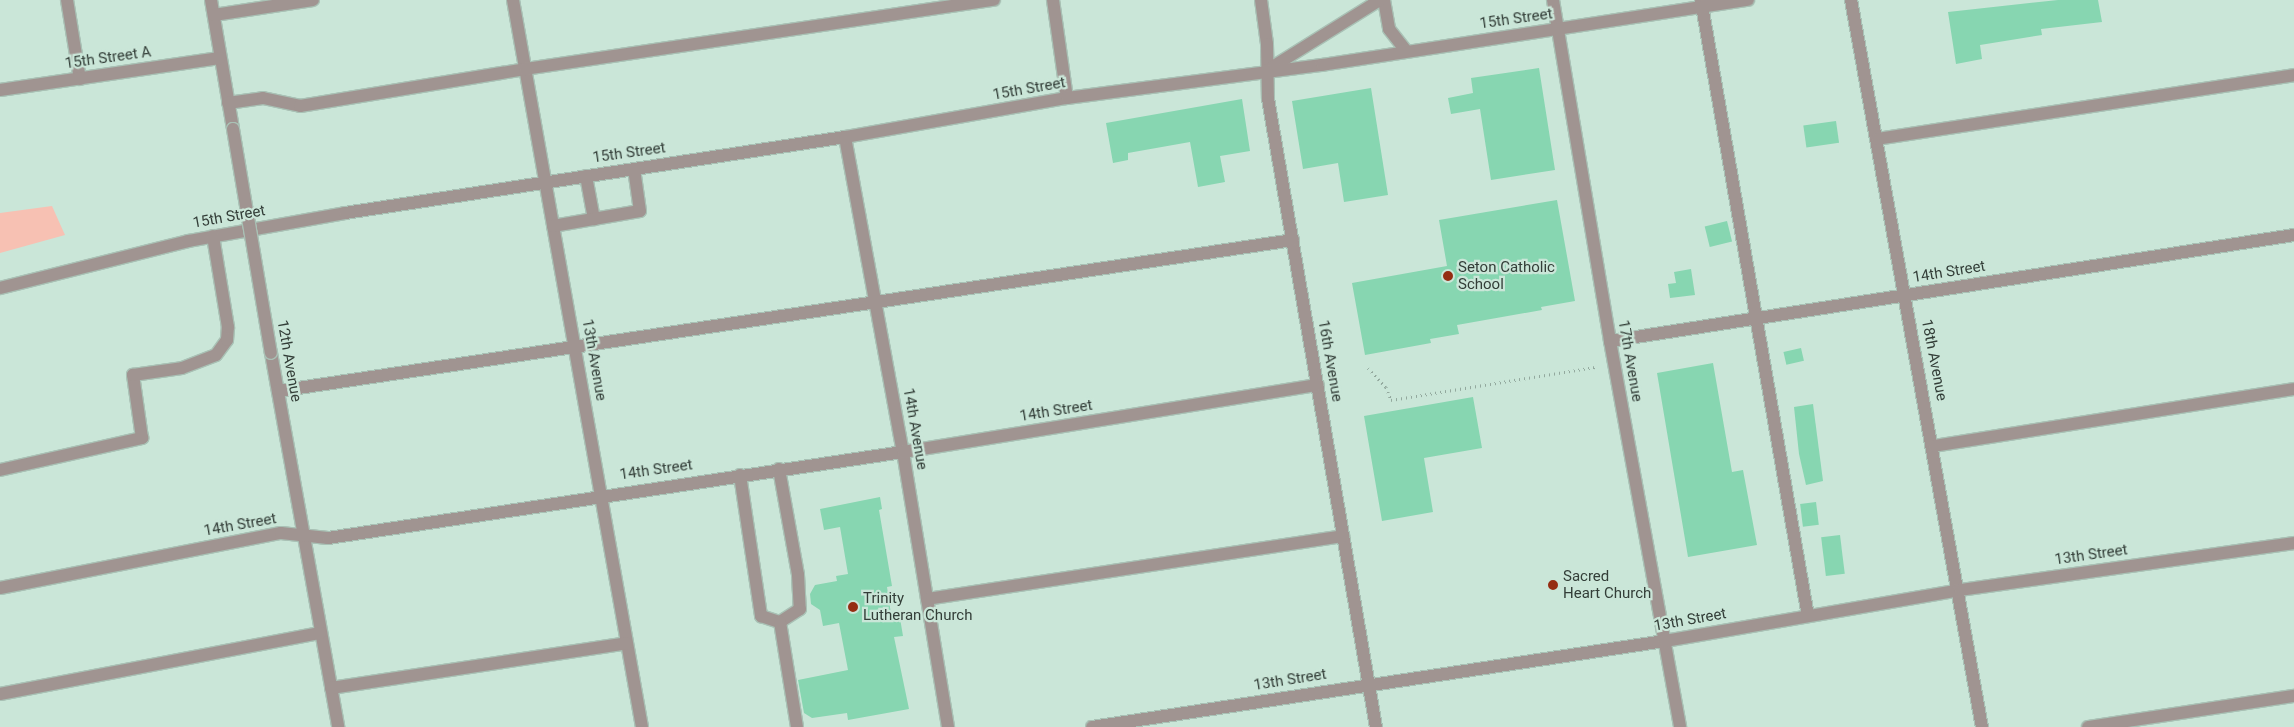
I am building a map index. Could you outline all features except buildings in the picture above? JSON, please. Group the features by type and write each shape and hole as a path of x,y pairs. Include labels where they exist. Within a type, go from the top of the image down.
{"street":[{"path":"67,0 80,79"},
{"name":"12th Avenue","path":"211,0 320,633 338,727"},
{"path":"214,15 313,0"},
{"name":"13th Avenue","path":"513,0 642,727"},
{"path":"228,103 263,98 300,106 525,69 994,0"},
{"path":"1053,0 1067,98"},
{"name":"16th Avenue","path":"1261,0 1268,44 1268,99 1376,727"},
{"path":"1267,70 1380,0"},
{"path":"1384,0 1389,29 1406,51"},
{"name":"17th Avenue","path":"1553,0 1610,341 1680,727"},
{"name":"15th Street","path":"0,288 213,236 545,182 845,138 1067,98 1267,70 1322,66 1406,51 1558,30 1702,4 1748,0"},
{"name":"18th Avenue","path":"1851,0 1904,296 1960,590 1982,727"},
{"path":"1702,4 1808,616"},
{"name":"15th Street A","path":"0,90 220,58"},
{"path":"1877,138 2294,75"},
{"name":"14th Avenue","path":"845,138 903,452 948,727"},
{"path":"553,226 640,211 634,169"},
{"path":"586,176 594,219"},
{"name":"14th Street","path":"1610,341 2294,235"},
{"path":"0,470 142,438 133,375 182,368 216,355 227,340 228,327 213,236"},
{"path":"278,391 575,345 1293,240"},
{"name":"14th Street","path":"0,588 282,533 328,538 602,494 903,452 1318,385"},
{"path":"1934,446 2294,388"},
{"path":"779,469 798,575 800,609 780,622"},
{"path":"740,475 761,616 780,622"},
{"path":"927,599 1343,536"},
{"name":"13th Street","path":"1092,727 1665,641 1960,590 2294,543"},
{"path":"780,622 797,727"},
{"path":"0,694 320,633"},
{"path":"330,688 627,643"},
{"path":"2088,727 2294,696"}],"path":[{"path":"1368,368 1386,387 1390,400 1595,366"}],"shaded area":[{"path":"52,206 65,235 0,253 0,213"}],"place":[{"name":"Seton Catholic School","path":"1448,276"},
{"name":"Sacred Heart Church","path":"1553,585"},
{"name":"Trinity Lutheran Church","path":"853,607"}]}
